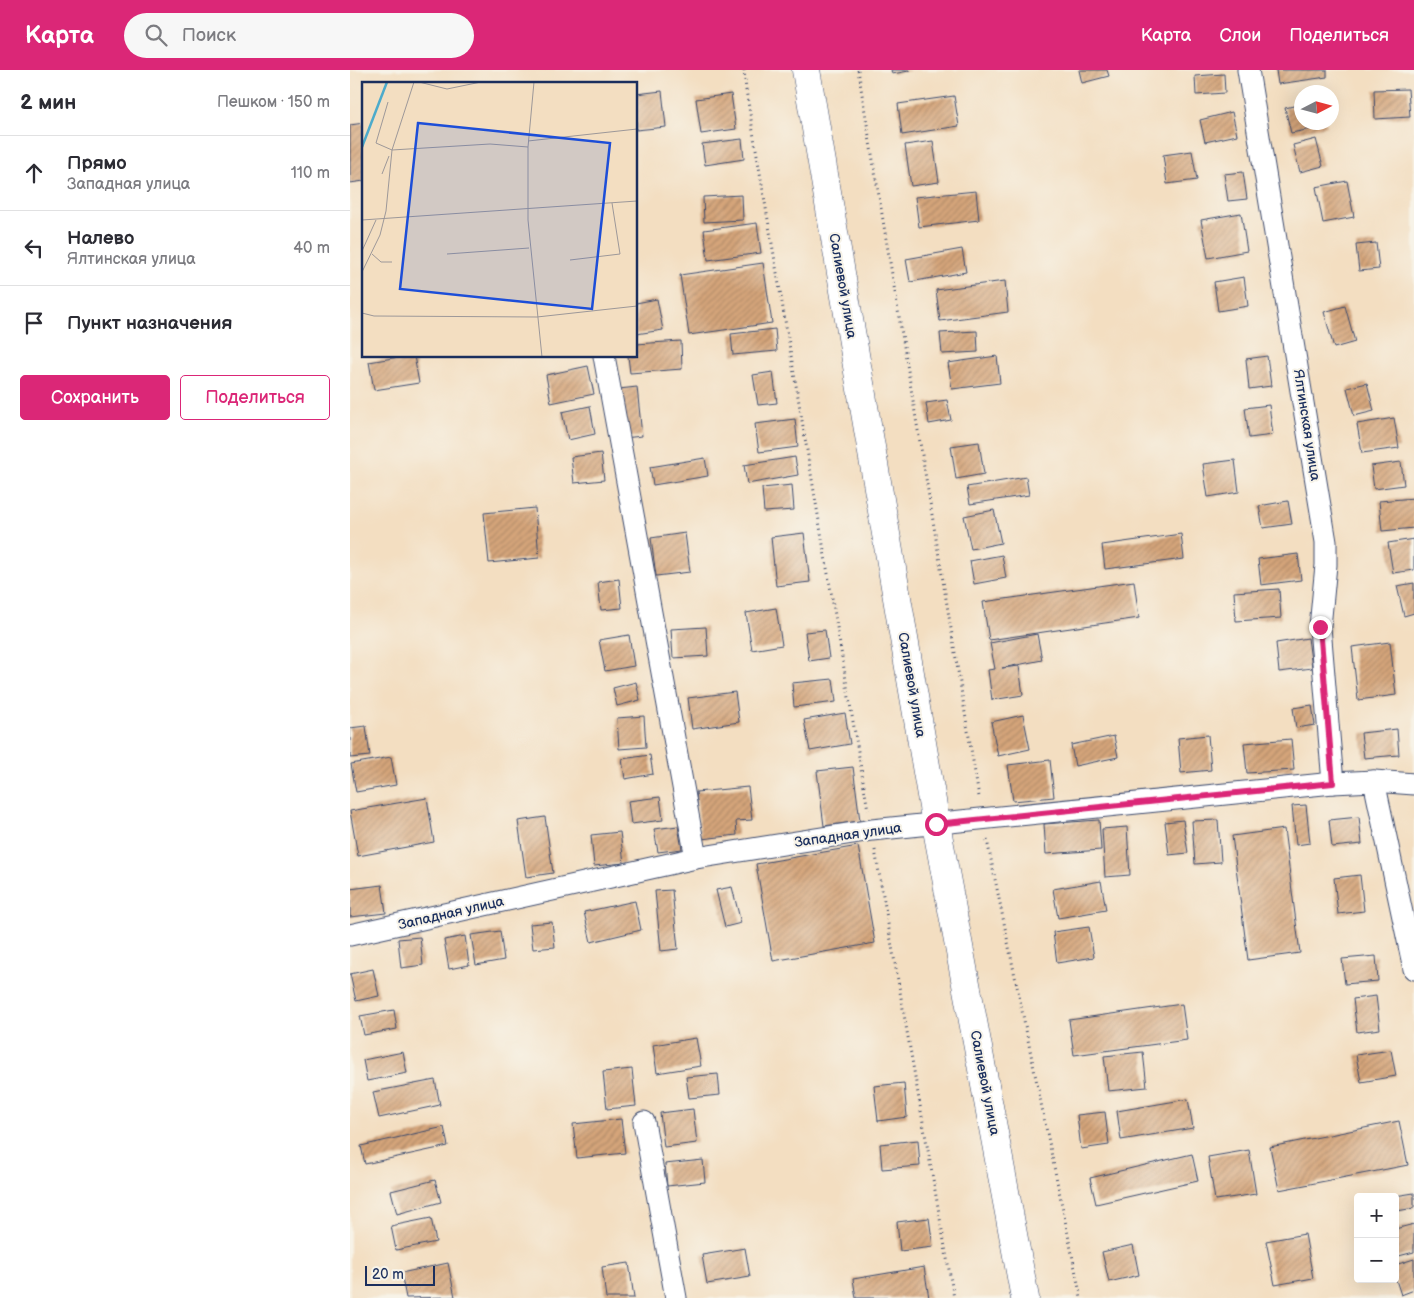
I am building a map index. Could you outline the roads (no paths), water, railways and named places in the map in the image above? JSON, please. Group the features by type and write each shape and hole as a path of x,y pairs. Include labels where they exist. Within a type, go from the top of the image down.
{"main road":[{"name":"Салиевой улица","path":"806,70 936,824 1025,1298"}],"street":[{"name":"Ялтинская улица","path":"1248,70 1326,542 1326,565 1320,627 1333,783"},
{"path":"604,358 696,858"},
{"name":"Западная улица","path":"350,936 696,858 872,830 1333,783 1374,781 1414,784"},
{"path":"1374,781 1414,969"},
{"path":"644,1122 676,1298"}]}
